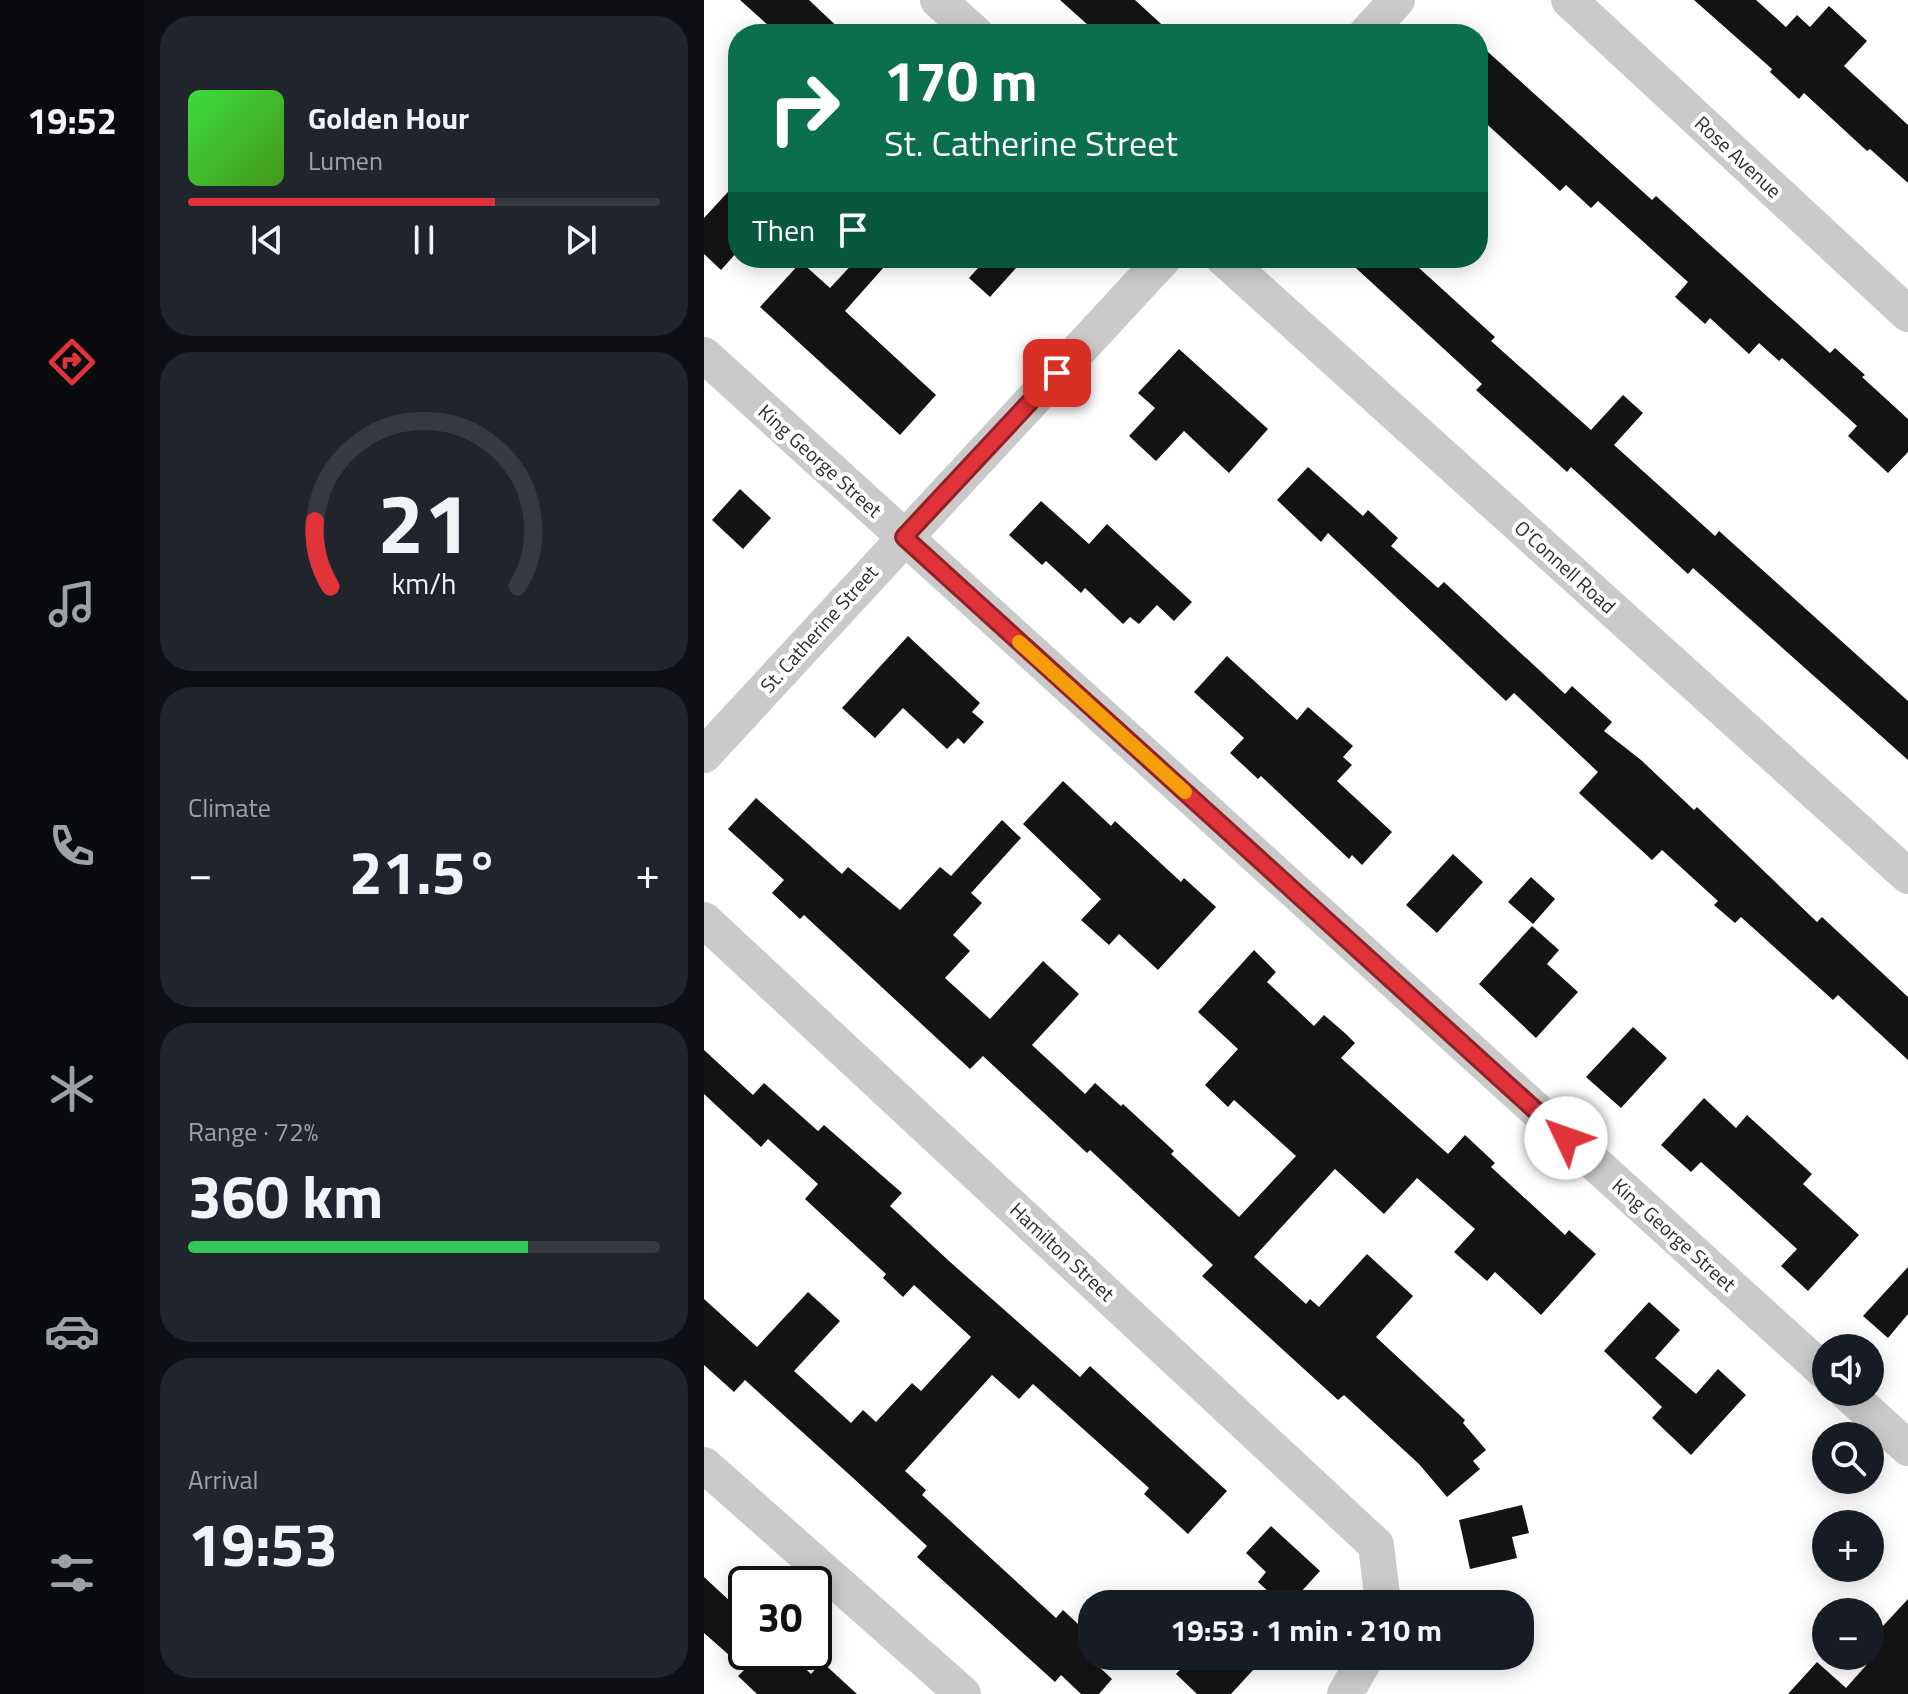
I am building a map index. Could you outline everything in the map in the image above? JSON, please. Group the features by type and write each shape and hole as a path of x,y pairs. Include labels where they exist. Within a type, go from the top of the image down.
{"street":[{"path":"938,0 965,24"},
{"path":"1375,24 1397,0"},
{"name":"Rose Avenue","path":"1569,0 1908,314"},
{"name":"St. Catherine Street","path":"704,755 1155,268"},
{"name":"O'Connell Road","path":"1234,268 1908,876"},
{"name":"King George Street","path":"704,355 1812,1360"},
{"name":"Hamilton Street","path":"704,920 1376,1545 1381,1590"},
{"path":"1862,1406 1908,1448"},
{"path":"704,1465 963,1694"},
{"path":"1345,1694 1359,1670"}],"building":[{"path":"740,0 809,0 834,24 767,24"},
{"path":"1060,0 1135,0 1161,24 1087,24"},
{"path":"1694,0 1756,0 1786,27 1797,15 1810,27 1829,6 1867,41 1844,66 1908,125 1908,183 1870,149 1867,151 1804,93 1799,99 1770,72 1772,69"},
{"path":"1488,52 1652,200 1656,196 1830,353 1835,348 1865,375 1862,377 1908,419 1908,452 1888,473 1848,436 1857,426 1782,358 1779,361 1759,343 1749,354 1710,318 1705,324 1675,297 1688,282 1598,201 1591,208 1566,185 1560,191 1488,125"},
{"path":"728,192 728,262 721,270 704,254 704,218"},
{"path":"796,268 808,268 830,288 849,268 883,268 845,311 936,395 900,435 760,307"},
{"path":"978,268 1016,268 990,297 969,278"},
{"path":"1356,268 1419,268 1495,337 1491,341 1591,430 1623,395 1643,413 1614,445 1715,536 1719,531 1908,701 1908,760 1693,568 1688,574 1571,467 1567,472 1476,390 1482,384"},
{"path":"1179,349 1268,429 1229,473 1184,431 1156,461 1129,436 1155,408 1138,393"},
{"path":"1308,467 1363,516 1368,510 1398,538 1391,546 1438,588 1444,582 1565,694 1572,686 1612,722 1604,731 1641,760 1694,810 1697,807 1817,922 1822,917 1908,997 1908,1060 1838,995 1833,1000 1741,917 1735,923 1714,905 1718,901 1662,850 1652,860 1579,793 1598,772 1514,693 1506,701 1328,533 1321,542 1277,500"},
{"path":"740,489 771,518 743,549 712,520"},
{"path":"1041,501 1089,544 1107,524 1192,602 1174,621 1157,605 1139,624 1130,617 1123,624 1085,588 1081,593 1046,561 1042,565 1009,535"},
{"path":"908,636 980,703 972,712 984,722 964,744 958,738 947,749 903,708 875,738 842,708"},
{"path":"1227,656 1297,720 1308,707 1353,746 1343,757 1352,765 1337,781 1392,832 1362,865 1352,855 1349,859 1261,776 1258,779 1230,753 1244,738 1194,692"},
{"path":"1063,781 1111,826 1115,821 1181,882 1184,878 1216,907 1158,970 1119,934 1109,945 1081,920 1101,899 1023,824"},
{"path":"756,798 842,874 848,867 900,910 940,867 951,876 1002,820 1021,838 971,893 982,903 953,935 970,951 945,978 990,1019 1043,961 1079,994 1032,1045 1085,1094 1095,1083 1121,1106 1123,1104 1239,1217 1296,1156 1234,1100 1228,1107 1205,1085 1238,1049 1198,1012 1254,950 1276,972 1267,982 1314,1026 1324,1015 1346,1034 1355,1043 1341,1058 1448,1154 1465,1135 1495,1163 1491,1167 1565,1235 1569,1230 1596,1254 1541,1315 1495,1272 1487,1281 1454,1252 1475,1229 1417,1178 1384,1214 1335,1169 1254,1257 1306,1304 1310,1299 1319,1307 1367,1254 1413,1296 1376,1337 1465,1420 1463,1423 1486,1450 1473,1461 1480,1469 1447,1497 1419,1464 1344,1395 1338,1400 1202,1276 1213,1265 1090,1150 1087,1153 983,1056 970,1069 804,915 800,919 772,893 784,880 728,829"},
{"path":"1453,854 1483,882 1437,933 1406,905"},
{"path":"1531,877 1555,899 1533,924 1508,902"},
{"path":"1532,926 1559,950 1547,964 1578,992 1536,1038 1479,984"},
{"path":"1633,1027 1667,1058 1621,1108 1586,1077"},
{"path":"704,1050 753,1095 764,1083 818,1131 824,1125 902,1193 890,1206 949,1261 1080,1377 1090,1366 1227,1491 1188,1534 1144,1494 1149,1488 1033,1384 1019,1399 992,1375 905,1471 926,1490 922,1495 1056,1618 1063,1610 1078,1624 1078,1670 1103,1670 1112,1679 1099,1694 1081,1694 1061,1675 1055,1682 917,1557 927,1546 745,1380 734,1392 704,1365 704,1299 757,1347 808,1292 840,1321 794,1371 851,1423 863,1410 876,1422 912,1383 921,1391 971,1337 914,1285 903,1297 883,1278 886,1274 805,1199 818,1184 768,1139 761,1147 704,1094"},
{"path":"1704,1098 1736,1128 1747,1115 1812,1174 1803,1184 1859,1235 1808,1291 1781,1266 1797,1249 1701,1162 1691,1172 1661,1145"},
{"path":"1908,1267 1908,1314 1888,1338 1863,1316"},
{"path":"1649,1302 1680,1330 1655,1358 1696,1394 1718,1369 1746,1395 1691,1455 1652,1418 1662,1407 1604,1351"},
{"path":"1522,1505 1529,1533 1512,1537 1517,1558 1470,1569 1459,1520"},
{"path":"1271,1526 1320,1571 1303,1590 1267,1590 1258,1582 1266,1572 1246,1553"},
{"path":"704,1577 728,1599 728,1654 704,1633"},
{"path":"1908,1599 1908,1694 1788,1694 1812,1668 1812,1670 1826,1670 1846,1688 1862,1670 1884,1670 1884,1625"},
{"path":"744,1670 807,1670 811,1674 815,1670 831,1670 857,1694 757,1694 738,1676"},
{"path":"1180,1670 1253,1670 1231,1694 1197,1694 1176,1674"}],"slow traffic":[{"path":"1019,642 1185,792"}],"route":[{"path":"1057,373 904,537 1566,1138"}]}
